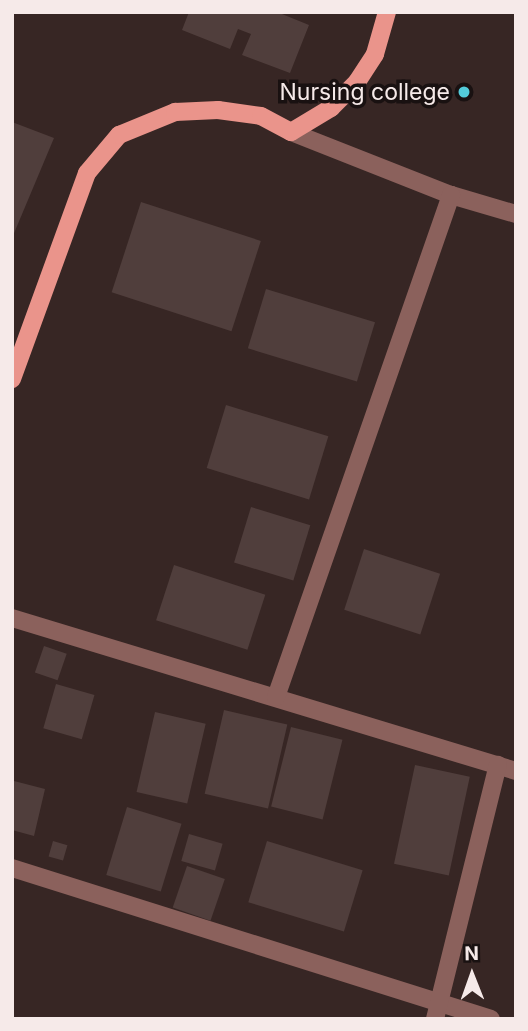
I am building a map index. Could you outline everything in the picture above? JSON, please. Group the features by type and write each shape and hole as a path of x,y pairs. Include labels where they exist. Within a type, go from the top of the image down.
{"main road":[{"path":"12,379 88,173 119,135 175,112 218,110 261,116 291,132 331,108 357,82 375,54 387,12"}],"street":[{"path":"291,132 451,195 516,214"},
{"path":"276,697 451,195"},
{"path":"12,618 507,768 437,1010"},
{"path":"12,868 437,1010 491,1019"}],"building":[{"path":"189,12 277,12 309,25 290,73 242,55 251,34 238,29 230,49 182,30"},
{"path":"12,122 54,138 12,238"},
{"path":"141,202 261,241 231,331 112,292"},
{"path":"266,289 375,322 357,382 248,348"},
{"path":"226,405 328,436 309,499 207,468"},
{"path":"251,507 310,525 293,581 234,562"},
{"path":"364,549 440,574 420,635 344,610"},
{"path":"174,565 265,595 247,650 156,620"},
{"path":"44,646 67,654 58,680 35,672"},
{"path":"56,684 94,695 82,739 43,728"},
{"path":"224,710 287,725 268,808 205,794"},
{"path":"155,712 206,724 187,804 137,792"},
{"path":"291,727 342,740 323,819 271,807"},
{"path":"415,765 470,777 449,875 394,864"},
{"path":"14,781 45,789 34,836 12,830"},
{"path":"127,807 182,824 161,892 106,875"},
{"path":"189,834 223,844 215,871 181,861"},
{"path":"53,841 67,845 63,861 49,856"},
{"path":"267,841 363,870 344,931 248,902"},
{"path":"187,866 225,879 210,921 173,908"}],"place":[{"name":"Nursing college","path":"464,92"}]}
